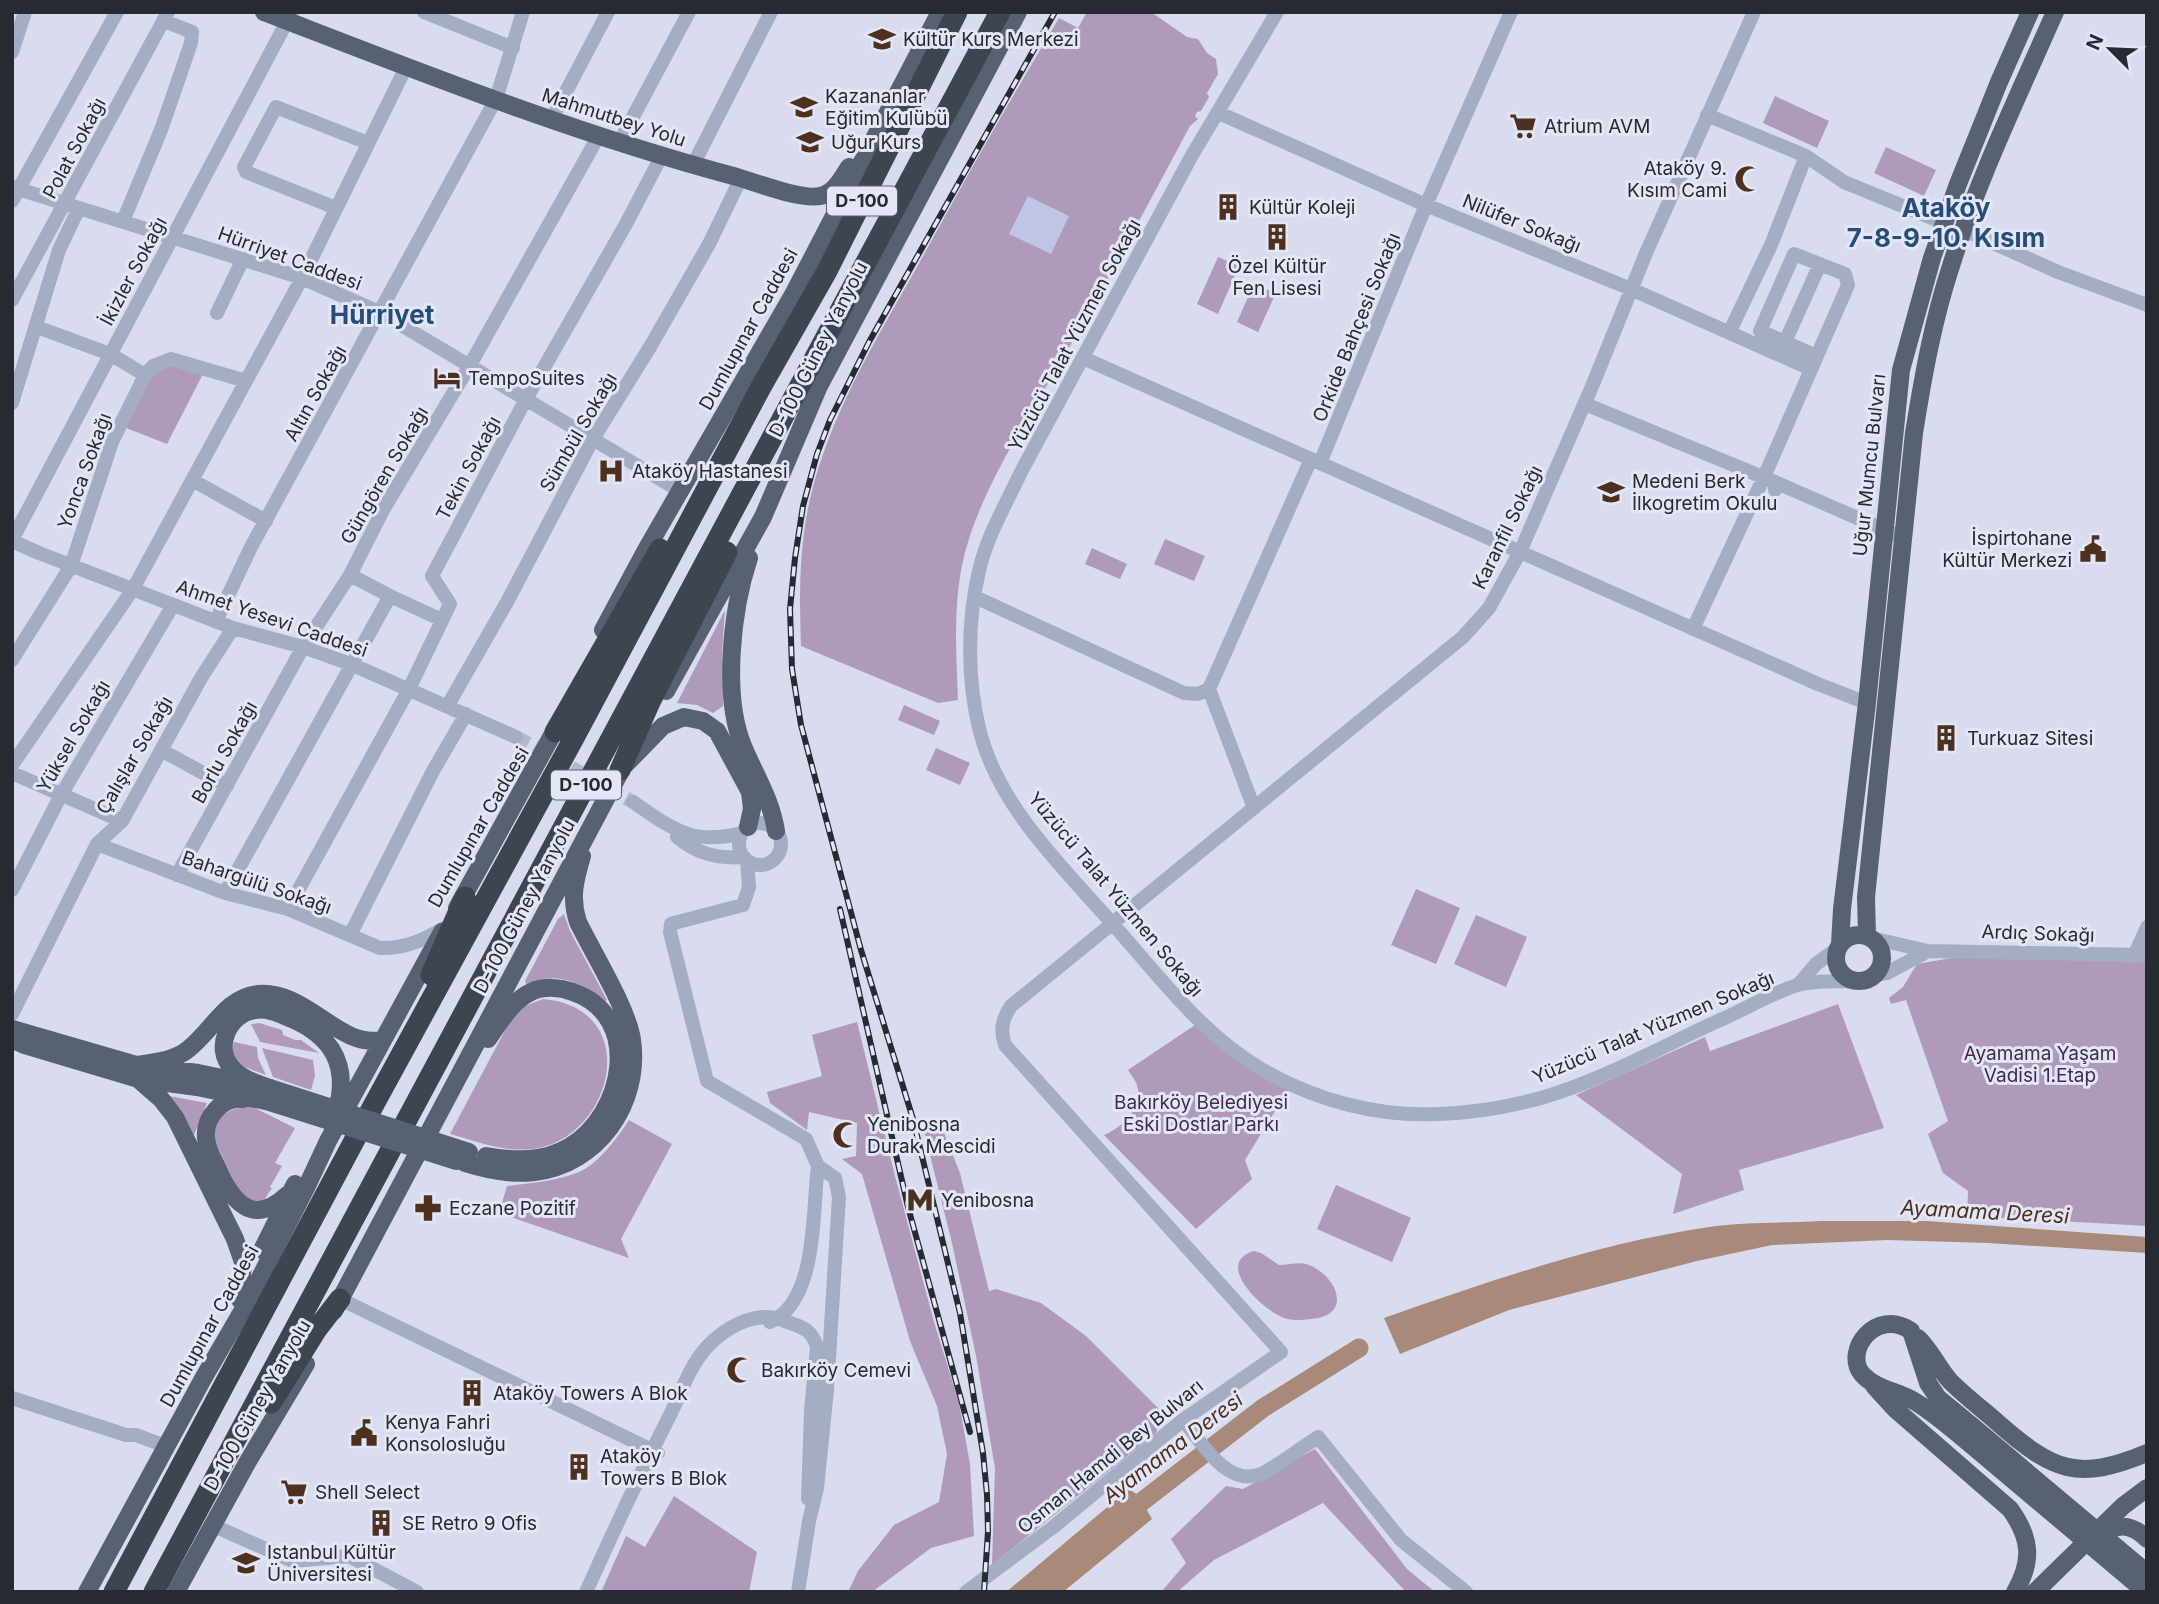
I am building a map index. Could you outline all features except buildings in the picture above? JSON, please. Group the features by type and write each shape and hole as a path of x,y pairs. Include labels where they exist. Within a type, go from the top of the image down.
{"highway":[{"name":"D-100","path":"114,1592 354,1141 842,241 957,12"},
{"name":"D-100","path":"154,1592 1000,12"},
{"path":"555,732 685,504 761,387"},
{"path":"620,770 650,702 756,491 780,424"},
{"path":"354,1141 372,1094 437,962 465,897"},
{"path":"173,1559 198,1524 317,1329 340,1299"}],"main road":[{"name":"Mahmutbey Yolu","path":"264,12 290,17 406,67 598,137 661,157 804,195 821,196 837,186 905,82"},
{"path":"905,82 940,12"},
{"name":"D-100 Güney Yanyolu","path":"176,1592 287,1398 593,819 645,731 763,517 819,386 1018,12"},
{"name":"Uğur Mumcu Bulvarı","path":"1839,946 1901,370 1915,314 1944,223 1999,82 2030,12"},
{"path":"1869,937 1853,936 1839,946 1836,955 1839,970 1851,980 1866,978 1880,966 1882,956 1878,946 1869,937 1866,897 1914,433 1925,366 1951,265 2019,93 2055,12"},
{"name":"Dumlupınar Caddesi","path":"87,1592 204,1377 237,1322 381,1040 444,928 465,897 555,732 617,602 794,293 905,82"},
{"path":"1944,223 1964,230"},
{"path":"763,517 743,576 735,614 731,661 734,710 741,743 766,792 776,831"},
{"path":"620,770 663,726 684,717 703,722 717,731 750,792 752,809 745,830"},
{"path":"16,1045 197,1087 268,1095 503,1171 533,1172 559,1166 582,1155 604,1136 626,1099 632,1066 625,1043 622,1012 573,907 574,882 593,819"},
{"path":"458,1078 517,1002 539,989 565,989 588,999 604,1014 625,1043"},
{"path":"137,1072 185,1052 231,1006 257,994 284,997 300,1004 351,1036 370,1042 381,1040"},
{"path":"204,1377 292,1190 313,1155 328,1141 342,1087 340,1068 333,1051 321,1038 299,1022 266,1010 247,1012 238,1017 224,1037 226,1060 242,1077 268,1095"},
{"path":"12,1029 137,1072 160,1099 175,1117 235,1239 243,1268 240,1300"},
{"path":"268,1095 236,1098 219,1106 212,1114 206,1134 209,1151 230,1195 246,1207 256,1209 274,1206 292,1190"},
{"path":"2015,1592 2027,1566 2027,1542 2021,1524 2010,1509 1895,1409 1864,1376 1858,1361 1861,1342 1871,1330 1877,1325 1897,1324 1911,1331 1951,1381 2027,1448 2045,1460 2062,1467 2092,1470 2129,1461 2147,1453"},
{"path":"1911,1331 1928,1382 1938,1398 1967,1431 2146,1592"},
{"path":"1864,1376 1967,1431 2147,1572 2134,1592"},
{"path":"2035,1592 2123,1506 2147,1488"},
{"path":"2075,1551 2110,1528 2125,1526 2138,1530 2147,1539"},
{"path":"2134,1592 2147,1583"}],"street":[{"path":"12,52 26,12"},
{"path":"15,192 117,12"},
{"path":"424,12 513,48"},
{"path":"551,120 608,12"},
{"path":"619,143 689,12"},
{"path":"693,166 771,12"},
{"name":"Yüzücü Talat Yüzmen Sokağı","path":"1277,12 1191,157 1021,472 996,524 979,569 971,615 972,689 981,734 998,777 1023,818 1196,1018 1231,1050 1264,1071 1302,1090 1345,1104 1387,1113 1436,1114 1484,1110 1527,1102 1578,1085 1798,985"},
{"name":"Orkide Bahçesi Sokağı","path":"1315,461 1511,12"},
{"name":"Karanfil Sokağı","path":"1281,1352 1005,1045 1002,1025 1010,1006 1463,637 1489,608 1520,552 1585,404 1631,289 1754,12"},
{"name":"Altın Sokağı","path":"216,621 266,521 496,99 524,15"},
{"path":"123,221 161,130 191,43 192,32 166,16"},
{"name":"Polat Sokağı","path":"12,300 73,206 166,16"},
{"name":"İkizler Sokağı","path":"12,541 290,17"},
{"path":"12,765 133,589 302,278 406,67"},
{"path":"336,208 246,173 244,167 276,107 368,143"},
{"name":"Nilüfer Sokağı","path":"1219,113 1426,205 1631,289 1729,333 1814,362"},
{"path":"1707,115 1805,156 1844,182 1944,223"},
{"name":"Güngören Sokağı","path":"303,647 349,575 383,510 470,365 598,137"},
{"path":"1729,333 1771,246 1805,156"},
{"name":"Tekin Sokağı","path":"288,909 409,689 450,604 432,576 526,399 661,157"},
{"name":"Sümbül Sokağı","path":"448,705 593,439 709,244 741,178"},
{"name":"Hürriyet Caddesi","path":"15,192 174,236 302,278 381,313 680,491"},
{"path":"12,403 73,206"},
{"path":"1964,230 2059,272 2147,305"},
{"path":"1693,629 1771,484 1814,362 1848,285 1846,274 1794,254 1760,331 1785,342 1814,362"},
{"path":"217,313 243,259"},
{"path":"1785,342 1820,264"},
{"path":"37,327 110,354 145,375 153,366 171,359 246,381"},
{"path":"1083,358 1693,629 1867,703"},
{"name":"Yonca Sokağı","path":"12,660 71,566 112,442 145,375"},
{"path":"1585,404 1903,538"},
{"path":"975,597 1184,693 1198,694 1209,689 1315,461"},
{"path":"192,480 266,521"},
{"name":"Ahmet Yesevi Caddesi","path":"12,541 233,628 303,647 352,665 516,737"},
{"path":"349,575 442,620"},
{"path":"225,893 390,596"},
{"name":"Yüksel Sokağı","path":"12,890 61,795 173,605"},
{"name":"Çalışlar Sokağı","path":"12,1014 97,844 122,821 201,678 233,628"},
{"name":"Borlu Sokağı","path":"177,875 303,647"},
{"path":"1209,689 1254,808"},
{"path":"350,935 427,782 466,714"},
{"path":"161,750 227,786"},
{"path":"12,773 122,821"},
{"path":"633,802 688,835 708,839 725,838 760,823 776,831 780,845 776,858 765,864 758,865 745,859 722,859 702,853 679,839 664,823"},
{"path":"745,830 739,844 745,859 749,887 743,905 671,924 670,932 707,1081 806,1139 818,1166 806,1273 795,1299 778,1318"},
{"name":"Bahargülü Sokağı","path":"97,844 225,893 288,909 380,948 421,942 444,928"},
{"path":"2140,955 2147,927"},
{"path":"1869,937 1927,951"},
{"path":"1798,985 1816,964 1839,946"},
{"name":"Ardıç Sokağı","path":"1927,951 1951,949 2140,955"},
{"path":"1798,985 1888,973 1927,951"},
{"path":"798,1592 817,1488 839,1197 835,1178 818,1166"},
{"path":"340,1299 655,1452"},
{"path":"586,1592 599,1572 696,1361 710,1344 735,1325 765,1316 778,1318 810,1332 822,1332 830,1327"},
{"path":"809,1521 809,1458 817,1348 810,1332"},
{"name":"Osman Hamdi Bey Bulvarı","path":"966,1592 1281,1352"},
{"path":"12,1398 168,1447"},
{"path":"1187,1424 1221,1465 1241,1476 1258,1475 1318,1437 1401,1540 1466,1592"},
{"path":"212,1525 293,1560 349,1556 417,1592"},
{"path":"593,1592 599,1572"}],"green space":[{"path":"1087,12 1151,12 1187,37 1198,39 1207,53 1216,59 1218,74 1207,93 1209,97 1195,116 1198,119 1190,126 1096,301 1010,448 986,495 968,542 959,581 956,621 958,700 938,703 801,646 801,566 808,506 832,429 845,401 969,173 1059,18 1078,28"},
{"path":"1775,96 1829,121 1817,148 1763,123"},
{"path":"1886,147 1936,170 1924,196 1874,173"},
{"path":"1218,257 1239,266 1218,314 1197,304"},
{"path":"1254,284 1276,293 1258,332 1237,322"},
{"path":"172,360 205,370 167,444 121,426 146,375"},
{"path":"1165,539 1205,556 1194,581 1154,564"},
{"path":"1092,548 1127,564 1120,579 1085,564"},
{"path":"725,610 723,706 713,713 697,705 677,703"},
{"path":"904,705 940,721 934,735 898,720"},
{"path":"936,748 970,763 960,785 926,770"},
{"path":"1416,889 1460,908 1436,964 1391,945"},
{"path":"564,914 570,931 607,1000 604,1002 591,991 568,980 540,979 526,984 525,981 558,919"},
{"path":"1476,915 1527,937 1506,987 1454,964"},
{"name":"Ayamama Yaşam Vadisi 1.Etap","path":"1963,956 2147,962 2147,1226 1967,1216 1968,1191 1943,1173 1928,1134 1948,1121 1906,1000 1891,1004 1889,998 1903,987 1917,964"},
{"path":"543,999 575,1007 595,1024 605,1046 607,1071 600,1097 585,1120 565,1138 539,1148 494,1146 450,1134 510,1021 525,1006"},
{"path":"1838,1004 1884,1128 1739,1170 1744,1190 1673,1214 1682,1174 1576,1095 1705,1037 1710,1051"},
{"path":"857,1022 934,1322 959,1403 970,1464 974,1536 931,1548 872,1592 848,1592 858,1571 894,1525 939,1502 947,1454 937,1406 910,1341 862,1174 842,1159 856,1156 857,1123 809,1112 807,1130 770,1103 767,1092 822,1076 812,1035"},
{"path":"259,1023 282,1030 283,1035 301,1040 319,1053 260,1042 251,1024"},
{"name":"Bakırköy Belediyesi Eski Dostlar Parkı","path":"1195,1025 1239,1061 1288,1090 1245,1160 1252,1179 1196,1229 1104,1135 1130,1116 1137,1101 1137,1085 1128,1070"},
{"path":"234,1042 257,1047 258,1058 266,1075 237,1064 232,1051"},
{"path":"262,1048 313,1060 315,1076 311,1090 273,1077"},
{"path":"169,1096 207,1103 194,1135 182,1111"},
{"path":"251,1106 295,1128 275,1163 282,1166 264,1200 251,1200 240,1194 213,1137 217,1123 225,1114 237,1108"},
{"path":"629,1120 672,1144 621,1239 629,1258 499,1213 507,1186 553,1180 579,1172 607,1149"},
{"path":"941,1125 960,1173 989,1291 996,1289 1041,1303 1086,1336 1163,1413 1156,1433 992,1565 995,1468 976,1356 924,1131"},
{"path":"1336,1185 1411,1218 1392,1262 1317,1229"},
{"path":"1254,1251 1279,1265 1303,1263 1317,1269 1326,1276 1336,1294 1337,1303 1333,1310 1325,1316 1311,1319 1294,1320 1275,1314 1255,1297 1240,1276 1238,1266 1242,1257"},
{"path":"1315,1449 1407,1569 1435,1592 1406,1592 1323,1503 1214,1560 1177,1592 1161,1592 1186,1563 1171,1539 1226,1486 1243,1489"},
{"path":"674,1496 757,1552 749,1592 601,1592 626,1536 645,1547"}],"shaded area":[{"path":"1028,196 1069,216 1051,254 1009,234"},
{"path":"1822,1221 1926,1221 2147,1237 2147,1253 1887,1240 1772,1245 1697,1261 1509,1310 1400,1354 1384,1318 1507,1276 1631,1242 1716,1226"},
{"path":"1129,1489 1138,1495 1152,1519 1063,1592 1006,1592"}],"waterway":[{"name":"Ayamama Deresi","path":"1122,1517 1263,1408 1359,1348"}],"tunnel":[{"path":"516,737 633,802"}],"railway":[{"path":"984,1592 988,1531 987,1495 983,1453 960,1313 913,1119 861,950 801,725 792,669 790,609 803,506 817,454 830,420 869,342 1055,12"},
{"path":"840,909 908,1207 970,1432"}],"place":[{"name":"Kültür Kurs Merkezi","path":"882,39"},
{"name":"Kazananlar Eğitim Kulübü","path":"804,107"},
{"name":"Atrium AVM","path":"1523,126"},
{"name":"Uğur Kurs","path":"810,142"},
{"name":"Ataköy 9. Kısım Cami","path":"1748,179"},
{"name":"Kültür Koleji","path":"1228,207"},
{"name":"Özel Kültür Fen Lisesi","path":"1277,237"},
{"name":"TempoSuites","path":"447,378"},
{"name":"Ataköy Hastanesi","path":"611,471"},
{"name":"Medeni Berk İlkogretim Okulu","path":"1611,492"},
{"name":"İspirtohane Kültür Merkezi","path":"2093,549"},
{"name":"Turkuaz Sitesi","path":"1946,738"},
{"name":"Yenibosna Durak Mescidi","path":"846,1135"},
{"name":"Yenibosna","path":"920,1200"},
{"name":"Eczane Pozitif","path":"428,1208"},
{"name":"Bakırköy Cemevi","path":"740,1370"},
{"name":"Ataköy Towers A Blok","path":"472,1393"},
{"name":"Kenya Fahri Konsolosluğu","path":"364,1433"},
{"name":"Ataköy Towers B Blok","path":"579,1467"},
{"name":"Shell Select","path":"294,1492"},
{"name":"SE Retro 9 Ofis","path":"381,1523"},
{"name":"Istanbul Kültür Üniversitesi","path":"246,1563"}],"district":[{"name":"Ataköy 7-8-9-10. Kısım","path":"1946,223"},
{"name":"Hürriyet","path":"382,315"}]}
